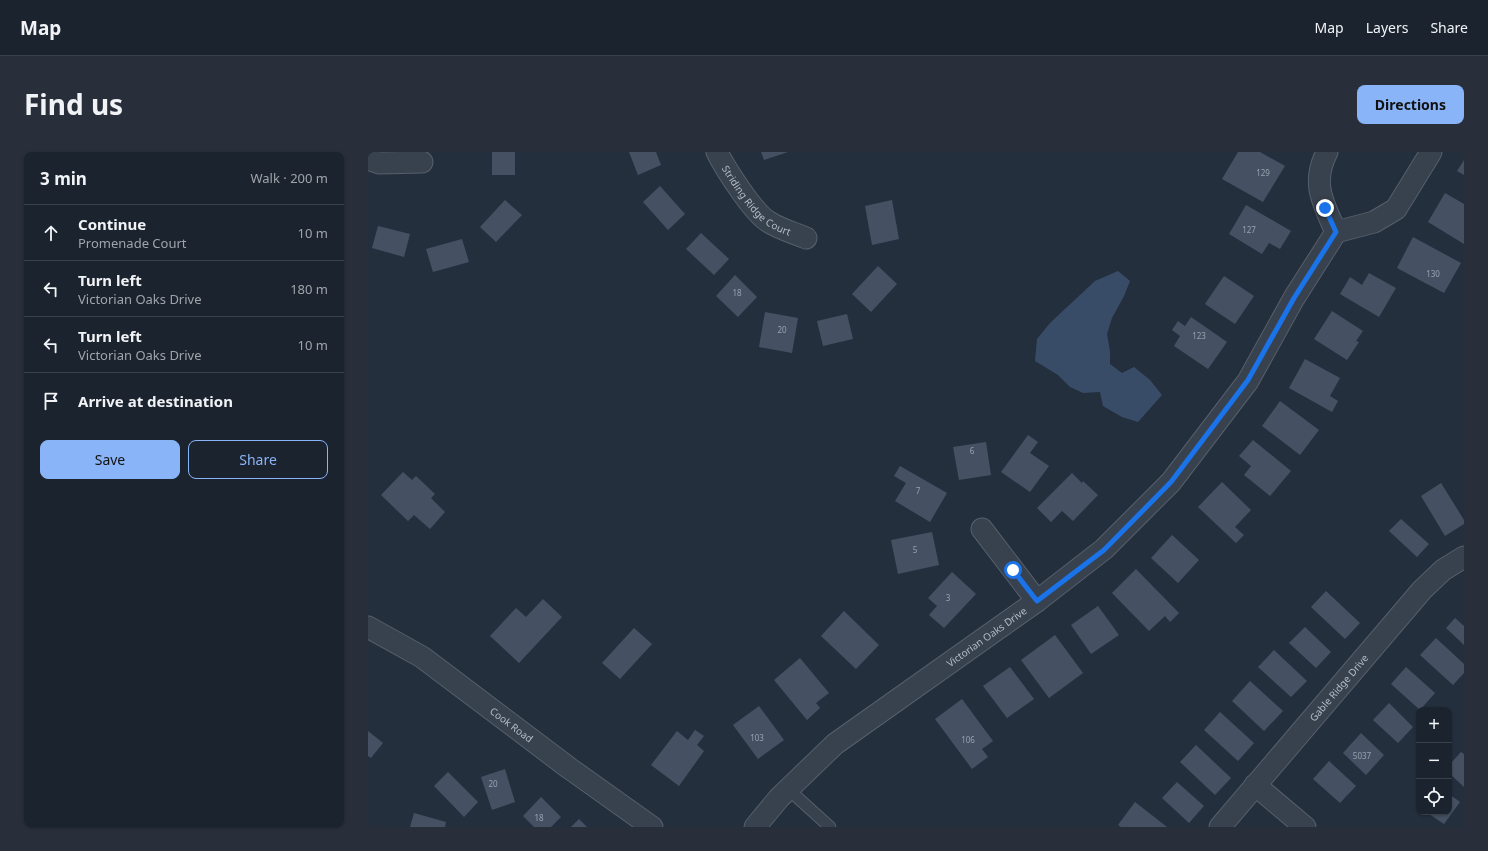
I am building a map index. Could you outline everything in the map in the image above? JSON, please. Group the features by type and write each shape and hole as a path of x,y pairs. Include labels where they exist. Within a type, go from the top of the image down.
{"street":[{"name":"Striding Ridge Court","path":"717,152 722,163 756,211 768,222 806,238"},
{"path":"1327,152 1319,170 1319,190 1336,232 1374,222 1396,209 1431,152"},
{"path":"368,159 379,163 422,162"},
{"name":"Victorian Oaks Drive","path":"755,827 779,798 835,744 1037,601 1104,550 1171,482 1248,380 1294,298 1336,232"},
{"path":"982,529 1037,601"},
{"name":"Gable Ridge Drive","path":"1220,827 1422,590 1443,570 1464,557"},
{"name":"Cook Road","path":"368,627 422,657 569,768 652,827"},
{"path":"1255,785 1305,827"}],"lane":[{"path":"788,789 830,827"}],"water":[{"path":"1118,271 1130,281 1112,318 1107,334 1110,364 1122,373 1134,367 1150,380 1162,395 1138,422 1122,417 1103,406 1100,392 1083,393 1070,387 1058,375 1035,361 1037,339 1050,323 1095,281"}],"building":[{"path":"492,152 515,152 515,175 492,175"},
{"path":"629,152 656,152 661,165 638,175"},
{"path":"761,152 788,152 764,160"},
{"path":"1238,152 1260,152 1285,166 1263,202 1222,179"},
{"path":"1464,160 1464,175 1457,171"},
{"path":"660,186 685,214 668,230 643,202"},
{"path":"1445,193 1464,204 1464,244 1428,222"},
{"path":"505,200 522,215 496,242 480,227"},
{"path":"892,200 899,239 872,245 865,206"},
{"path":"1246,205 1291,231 1280,249 1269,243 1262,254 1229,234"},
{"path":"378,226 410,234 404,257 372,248"},
{"path":"701,233 729,259 714,275 686,249"},
{"path":"1413,237 1461,263 1444,293 1397,268"},
{"path":"462,239 469,262 433,272 426,249"},
{"path":"878,266 897,284 871,312 852,294"},
{"path":"1369,273 1396,288 1379,317 1340,294 1350,277 1362,285"},
{"path":"735,275 757,297 738,317 716,296"},
{"path":"1224,276 1254,296 1235,324 1205,304"},
{"path":"1332,311 1363,331 1356,341 1359,342 1347,360 1314,339"},
{"path":"765,312 798,318 792,353 759,347"},
{"path":"847,314 853,339 823,346 817,321"},
{"path":"1191,317 1227,342 1208,369 1174,346 1180,336 1172,330 1178,321 1185,326"},
{"path":"1305,359 1340,378 1330,396 1338,401 1332,412 1289,388"},
{"path":"1280,401 1319,430 1300,455 1262,426"},
{"path":"1028,435 1038,442 1030,453 1049,466 1030,492 1001,472"},
{"path":"1253,440 1291,471 1270,496 1244,475 1251,466 1239,456"},
{"path":"986,442 991,475 959,480 953,447"},
{"path":"900,466 947,493 930,522 895,501 906,483 894,476"},
{"path":"403,472 412,480 416,476 435,494 431,498 445,512 430,529 414,515 408,521 381,495"},
{"path":"1072,473 1098,495 1073,521 1062,511 1051,522 1037,508"},
{"path":"1222,482 1251,510 1235,527 1244,535 1236,543 1198,507"},
{"path":"1441,483 1464,520 1464,524 1445,536 1421,496"},
{"path":"1401,519 1429,544 1417,557 1389,531"},
{"path":"932,532 939,565 898,574 891,540"},
{"path":"1172,535 1199,560 1178,583 1151,558"},
{"path":"1136,569 1179,613 1170,622 1165,616 1149,631 1112,593"},
{"path":"952,572 976,594 944,628 929,615 937,606 928,598"},
{"path":"1326,591 1360,623 1345,639 1311,607"},
{"path":"543,599 562,617 519,663 490,636 516,608 526,617"},
{"path":"1098,606 1119,635 1091,654 1071,625"},
{"path":"844,611 879,645 856,669 821,636"},
{"path":"1455,618 1464,626 1464,645 1446,628"},
{"path":"1305,627 1331,652 1316,668 1289,643"},
{"path":"634,628 652,644 620,679 602,663"},
{"path":"1055,635 1083,673 1049,698 1021,660"},
{"path":"1436,638 1464,664 1464,673 1453,685 1420,655"},
{"path":"1274,650 1307,681 1291,697 1258,667"},
{"path":"800,658 829,693 816,703 820,708 807,720 774,680"},
{"path":"1010,667 1034,699 1007,718 983,686"},
{"path":"1406,667 1435,693 1423,707 1417,707 1391,684"},
{"path":"1250,681 1283,711 1264,731 1232,701"},
{"path":"962,699 993,741 982,749 988,757 972,769 935,719"},
{"path":"1389,703 1413,727 1398,743 1373,720"},
{"path":"759,706 784,740 758,759 733,725"},
{"path":"1220,712 1254,743 1238,761 1204,730"},
{"path":"695,730 704,736 697,745 704,751 679,786 651,765 677,731 688,740"},
{"path":"368,731 383,743 371,758 368,756"},
{"path":"1361,733 1384,755 1366,775 1343,753"},
{"path":"1196,745 1231,778 1215,795 1180,762"},
{"path":"1461,752 1464,754 1464,787 1452,776 1452,762"},
{"path":"1329,761 1356,786 1340,803 1313,779"},
{"path":"505,769 515,802 492,810 481,777"},
{"path":"448,772 478,802 464,817 434,786"},
{"path":"1177,782 1204,806 1189,823 1162,798"},
{"path":"1452,796 1460,802 1452,813"},
{"path":"541,797 561,817 551,827 534,827 523,816"},
{"path":"1135,802 1167,827 1121,827 1118,825"},
{"path":"414,813 446,822 445,827 410,827"},
{"path":"1430,815 1451,815 1444,824"},
{"path":"579,819 587,827 571,827"}],"route":[{"path":"1013,570 1037,601 1104,550 1171,482 1248,380 1294,298 1336,232 1325,208"}]}
